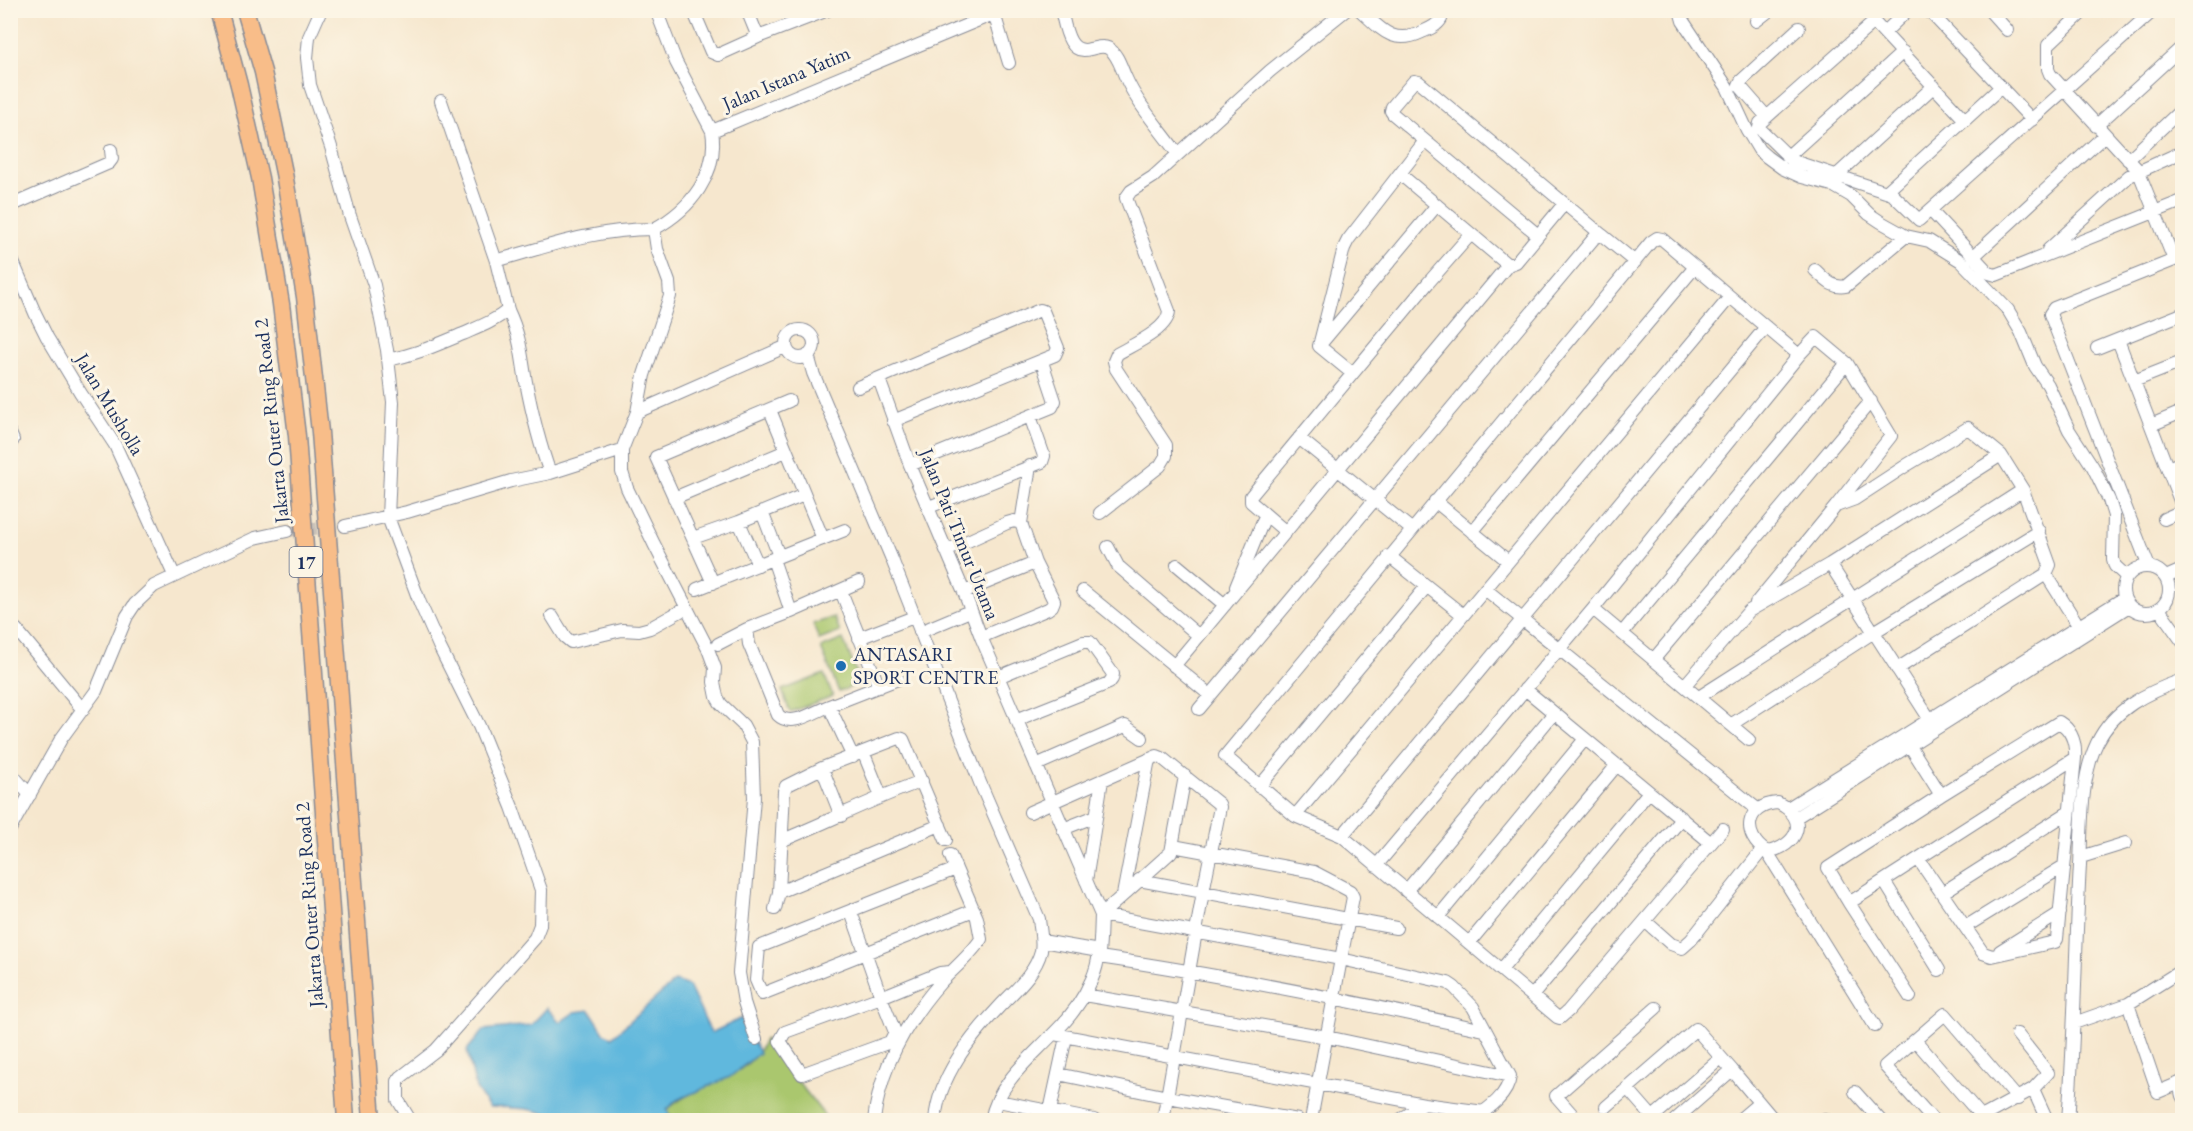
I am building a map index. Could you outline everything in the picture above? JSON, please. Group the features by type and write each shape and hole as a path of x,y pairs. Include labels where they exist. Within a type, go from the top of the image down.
{"highway":[{"name":"Jakarta Outer Ring Road 2","path":"219,10 260,178 281,304 297,436 346,1120"},
{"name":"17","path":"245,10 263,72 284,173 305,297 320,432 372,1120"}],"street":[{"path":"321,10 309,37 307,58 309,85 374,285 388,360 393,402 388,517 425,614 488,746 541,890 540,925 530,945 436,1050 399,1079 398,1100 410,1120"},
{"path":"656,10 676,62 712,130"},
{"path":"693,10 714,54 718,55 798,16 828,10"},
{"path":"747,10 758,37"},
{"path":"1061,10 1069,42 1077,49 1086,51 1099,46 1108,48 1118,60 1131,90 1177,153"},
{"path":"1100,513 1160,466 1166,456 1166,446 1116,369 1114,361 1117,354 1162,326 1168,318 1169,311 1126,198 1131,191 1160,171 1177,153 1270,71 1346,10"},
{"path":"1360,10 1388,35 1400,39 1418,34 1439,23 1441,18 1436,10"},
{"path":"1680,10 1683,21 1727,87 1759,150 1782,168 1802,177 1832,185 1851,196 1869,214 1906,236 1929,241 1961,261 2008,310 2021,332 2034,366 2048,385 2069,430 2093,467 2109,500 2114,516 2113,559 2115,566 2127,577"},
{"path":"1756,21 1770,10"},
{"path":"1885,32 1908,10"},
{"path":"1928,10 2032,120"},
{"path":"1989,10 2007,30"},
{"path":"2085,10 2048,45 2048,69 2064,91 2138,171 2178,258 2054,308 2049,314 2149,567"},
{"path":"1965,120 1877,23 1872,22 1760,123 1759,128 1793,161 1892,194 1918,220 1931,211 2154,10"},
{"path":"996,11 1009,63"},
{"name":"Jalan Istana Yatim","path":"654,229 665,223 687,203 709,172 715,147 712,130 996,11"},
{"path":"1767,117 1739,85 1799,28"},
{"path":"1973,256 2182,47"},
{"path":"1787,157 1903,52"},
{"path":"1538,235 1391,111 1416,81 1635,261"},
{"path":"1836,176 1934,86"},
{"path":"1886,192 2001,87"},
{"path":"441,101 496,261 508,310 518,330 533,416 550,473"},
{"path":"2128,160 2182,109"},
{"path":"1319,346 1348,240 1425,141"},
{"path":"10,206 109,163 112,159 111,150"},
{"path":"2043,255 2126,178 2182,152"},
{"path":"1400,174 1508,265"},
{"path":"1931,211 1989,273 1996,275 2182,201"},
{"path":"1174,666 1508,265 1516,262 1563,204"},
{"path":"1319,346 1437,205"},
{"path":"496,261 578,237 615,230 654,229 657,249 669,282 670,296 642,385 637,412 622,450 622,472 627,488 686,608 700,630 715,668 714,682 717,697 730,714 743,725 752,742 754,798 739,973 744,1002 756,1039"},
{"path":"1286,532 1251,502 1251,496 1471,234"},
{"path":"1198,709 1595,237 1602,234"},
{"path":"1815,270 1831,285 1840,287 1846,285 1906,236"},
{"path":"1723,829 1563,1017 1557,1017 1342,836 1294,816 1226,759 1225,753 1635,261 1657,238 1662,239 1799,355"},
{"name":"Jalan Musholla","path":"10,255 47,336 115,445 174,575"},
{"path":"1472,532 1695,267"},
{"path":"1294,816 1730,297"},
{"path":"388,360 415,355 439,346 496,320 508,310"},
{"path":"858,387 1040,310 1046,315 1058,348 1055,355 893,421"},
{"path":"2097,348 2182,314"},
{"path":"1342,836 1766,327"},
{"path":"801,329 811,335 814,340 814,345 808,355 798,358 788,352 785,347 785,342 791,332 801,329"},
{"path":"1376,866 1559,650 1816,337 1846,363 1891,438 1749,611 1684,685"},
{"path":"2118,340 2182,506"},
{"path":"1319,346 1352,373"},
{"path":"637,412 785,347"},
{"path":"808,355 813,373 891,556 981,785 1039,919 1042,941 1036,964 1026,979 988,1018 957,1059 938,1097 935,1120"},
{"path":"910,465 1052,407 1055,401 1042,362"},
{"path":"2134,381 2182,362"},
{"path":"1622,633 1846,363"},
{"name":"Jalan Pati Timur Utama","path":"879,379 910,465 970,611 1101,915"},
{"path":"1654,659 1870,400"},
{"path":"712,583 656,457 770,411 789,401"},
{"path":"770,411 823,539"},
{"path":"2151,425 2182,412"},
{"path":"928,507 1044,459 1030,416"},
{"path":"1836,506 1855,499 1966,429 1970,429 2001,455 2023,490 2039,531 2050,565 2046,574 1897,669"},
{"path":"10,433 13,440 10,444"},
{"path":"1299,438 1411,529"},
{"path":"345,526 388,517 511,481 550,473 622,450"},
{"path":"674,498 786,451"},
{"path":"1749,611 1830,564 2001,455"},
{"path":"2168,468 2182,462"},
{"path":"981,637 1052,606 1054,601 1035,563 1021,523 1030,466"},
{"path":"1699,696 2023,490"},
{"path":"693,538 804,495"},
{"path":"1435,501 1508,561"},
{"path":"2164,519 2182,511"},
{"path":"762,512 791,612"},
{"path":"1228,602 1265,516"},
{"path":"946,550 1007,523 1014,521 1021,523"},
{"path":"739,522 758,565"},
{"path":"697,589 845,530"},
{"path":"12,826 61,739 100,682 135,604 154,586 174,575 255,538 287,531"},
{"path":"1732,724 2039,531"},
{"path":"1108,547 1118,567 1199,636"},
{"path":"1389,556 1463,615"},
{"path":"964,592 1035,563"},
{"path":"1177,564 1228,602"},
{"path":"1830,564 1933,724"},
{"path":"2149,567 2159,570 2166,577 2170,590 2167,601 2159,609 2149,613 2138,612 2127,602 2123,587 2127,577 2137,568 2149,567"},
{"path":"2166,577 2182,570"},
{"path":"2046,574 2078,625"},
{"path":"718,644 747,629 858,582"},
{"path":"2170,590 2182,584"},
{"path":"1259,787 1427,586"},
{"path":"1485,589 1757,809"},
{"path":"841,591 879,687"},
{"path":"1083,591 1210,695"},
{"path":"1791,813 1910,746 1933,724 2078,625 2127,602"},
{"path":"1791,813 2127,602"},
{"path":"552,616 565,637 571,642 622,630 639,631 650,628 686,608"},
{"path":"1593,609 1749,740"},
{"path":"2159,609 2182,641"},
{"path":"920,632 970,611"},
{"path":"860,638 914,617"},
{"path":"16,629 83,710"},
{"path":"747,629 748,644 781,718 791,721 898,679"},
{"path":"998,676 1083,642 1090,642 1095,647 1113,674 1113,679 1109,683 1016,720"},
{"path":"2068,1120 2087,776 2097,742 2118,714 2142,697 2182,680"},
{"path":"1525,689 1711,843"},
{"path":"829,706 881,796"},
{"path":"1406,891 1554,713"},
{"path":"1910,997 1828,868 2059,722 2070,732 2076,748 2060,913 2055,942 1992,956 1983,953 1919,860"},
{"path":"1036,765 1125,726 1142,738"},
{"path":"776,909 783,840 784,791 786,786 822,768 899,738 903,739 946,840"},
{"path":"1438,917 1585,739"},
{"path":"1910,746 1941,795"},
{"path":"1030,812 1159,756 1219,804 1168,1097 1162,1120"},
{"path":"1850,903 2075,758"},
{"path":"1123,895 1149,759"},
{"path":"1469,943 1617,765"},
{"path":"822,768 841,816"},
{"path":"10,772 30,795"},
{"path":"991,1120 998,1101 1015,1073 1060,1035 1084,995 1099,954 1101,915 1170,854 1185,776"},
{"path":"1086,881 1102,780"},
{"path":"783,840 841,816 881,796 922,781"},
{"path":"1501,970 1649,792"},
{"path":"1645,921 1671,944 1682,948 1765,850 1780,849 1791,842 1796,830 1791,813 1778,803 1767,804 1757,809 1751,817 1749,826 1751,836 1765,850 1875,1026"},
{"path":"1942,893 2069,812"},
{"path":"1063,829 1096,816"},
{"path":"1532,996 1682,818"},
{"path":"779,892 940,825"},
{"path":"2081,857 2126,843"},
{"path":"1173,846 1324,876 1352,894 1335,998 1311,1120"},
{"path":"950,855 974,910 981,930 981,939 952,972 928,998 894,1044 802,1074 780,1041 785,1032 940,974 952,972"},
{"path":"1965,927 2064,866"},
{"path":"956,869 759,947 756,980 762,994 974,910"},
{"path":"1139,880 1396,928"},
{"path":"1884,881 1939,970"},
{"path":"851,912 895,1032 894,1044 881,1080 874,1120"},
{"path":"1992,956 2060,913"},
{"path":"1101,915 1341,959 1448,983 1473,1007 1510,1076 1504,1094 1472,1120"},
{"path":"1042,941 1099,954 1335,998 1484,1030"},
{"path":"2074,1023 2128,1004 2182,970"},
{"path":"1084,995 1327,1037 1510,1076"},
{"path":"2128,1004 2158,1092 2181,1087"},
{"path":"1577,1120 1556,1096 1656,1008"},
{"path":"1933,1120 1886,1066 1945,1014 2018,1099"},
{"path":"1606,1107 1696,1029 1774,1120"},
{"path":"1915,1040 1978,1119 2018,1099 2033,1089 2048,1073 2017,1034"},
{"path":"1060,1035 1424,1104 1484,1112"},
{"path":"1050,1111 1058,1074 1060,1035"},
{"path":"1626,1088 1654,1119 1721,1058"},
{"path":"1675,1120 1732,1070"},
{"path":"1058,1074 1168,1097 1298,1120"},
{"path":"2033,1089 2048,1120"},
{"path":"1855,1092 1880,1120"},
{"path":"998,1101 1094,1120"},
{"path":"1739,1120 1759,1103"},
{"path":"1400,1120 1424,1104"}],"green space":[{"path":"834,617 840,632 819,640 813,624"},
{"name":"ANTASARI SPORT CENTRE","path":"843,639 861,683 839,692 821,648"},
{"path":"824,674 833,696 790,712 782,690"},
{"path":"765,1039 828,1120 672,1120 667,1110 679,1100 746,1065 757,1053"}],"water":[{"path":"675,981 689,986 711,1033 742,1018 759,1053 730,1077 677,1100 667,1110 672,1120 559,1120 535,1110 489,1107 476,1089 467,1050 484,1030 531,1025 547,1008 560,1022 575,1012 590,1010 605,1034 612,1037"}],"tunnel":[{"path":"287,531 345,526"}],"place":[{"name":"ANTASARI SPORT CENTRE","path":"841,666"}]}
